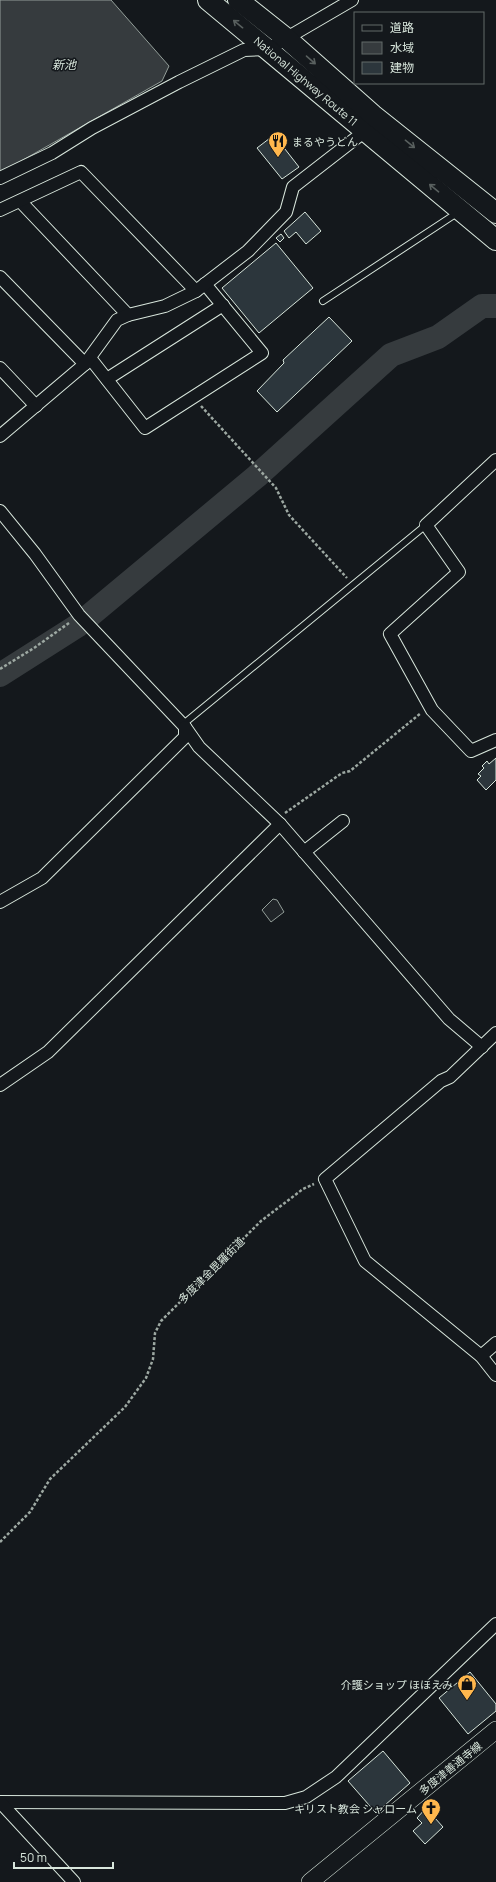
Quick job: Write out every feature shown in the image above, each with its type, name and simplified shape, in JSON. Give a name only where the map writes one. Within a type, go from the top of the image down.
[{"type":"highway","name":"National Highway Route 11","points":[[208,0],[268,49],[496,213]]},
{"type":"highway","name":"National Highway Route 11","points":[[238,0],[286,38],[372,125],[460,210],[496,240]]},
{"type":"main road","name":"多度津善通寺線","points":[[310,1882],[496,1730]]},
{"type":"street","points":[[0,178],[52,152],[92,128],[179,82],[244,50],[268,49],[352,0]]},
{"type":"street","points":[[0,436],[88,361],[117,320],[128,315],[165,306],[201,288],[248,252],[286,212],[293,187],[372,125]]},
{"type":"street","points":[[0,210],[81,172],[201,288],[222,305],[262,353],[145,428],[107,379],[0,277]]},
{"type":"street","points":[[20,201],[128,315]]},
{"type":"street","points":[[107,379],[222,305]]},
{"type":"street","points":[[0,368],[36,406]]},
{"type":"street","points":[[496,460],[426,525],[459,572],[390,634],[430,706],[471,751],[496,740]]},
{"type":"street","points":[[0,511],[35,554],[82,618],[185,724],[199,747],[277,822],[449,1019],[482,1047]]},
{"type":"street","points":[[0,902],[42,878],[185,737],[185,724]]},
{"type":"street","points":[[304,852],[343,821]]},
{"type":"street","points":[[0,1085],[48,1052],[277,822]]},
{"type":"street","points":[[496,1033],[450,1077],[441,1081],[325,1179],[365,1261],[481,1356],[496,1375]]},
{"type":"street","points":[[481,1356],[496,1343]]},
{"type":"street","points":[[0,1802],[285,1803],[306,1797],[336,1776],[496,1624]]},
{"type":"street","points":[[0,1802],[74,1882]]},
{"type":"lane","points":[[323,301],[460,210]]},
{"type":"lane","points":[[185,724],[426,525]]},
{"type":"path","points":[[192,397],[258,469],[265,474],[276,488],[289,515],[353,584]]},
{"type":"path","points":[[0,669],[82,618]]},
{"type":"path","points":[[277,822],[342,772],[350,771],[430,706]]},
{"type":"path","name":"多度津金毘羅街道","points":[[0,1542],[30,1512],[50,1479],[125,1407],[146,1378],[153,1359],[155,1333],[161,1321],[261,1221],[303,1190],[325,1179]]},
{"type":"shaded area","points":[[273,899],[277,900],[284,912],[271,922],[262,910]]},
{"type":"water","name":"新池","points":[[0,0],[111,0],[169,66],[162,81],[0,173]]},
{"type":"building","points":[[274,135],[299,167],[282,179],[257,148]]},
{"type":"building","points":[[305,212],[321,231],[306,244],[296,232],[289,238],[284,231]]},
{"type":"building","points":[[281,234],[284,238],[280,242],[276,238]]},
{"type":"building","points":[[276,243],[313,288],[259,333],[222,288]]},
{"type":"building","points":[[329,317],[352,341],[277,412],[257,391],[284,363],[283,360]]},
{"type":"building","points":[[496,758],[496,780],[486,790],[477,780],[481,776],[478,774],[484,768],[482,766],[487,761],[489,764]]},
{"type":"building","name":"介護ショップ ほほえみ","points":[[470,1672],[496,1704],[496,1711],[468,1734],[439,1698]]},
{"type":"building","points":[[383,1751],[410,1783],[376,1813],[348,1781]]},
{"type":"building","name":"キリスト教会 シャローム","points":[[426,1808],[443,1827],[425,1844],[413,1831],[422,1823],[417,1818]]},
{"type":"waterway","points":[[0,675],[77,626],[257,476],[391,355],[438,337],[482,306],[496,306]]},
{"type":"place","name":"まるやうどん","points":[[278,158]]},
{"type":"place","name":"介護ショップ ほほえみ","points":[[467,1701]]},
{"type":"place","name":"キリスト教会 シャローム","points":[[431,1825]]}]
